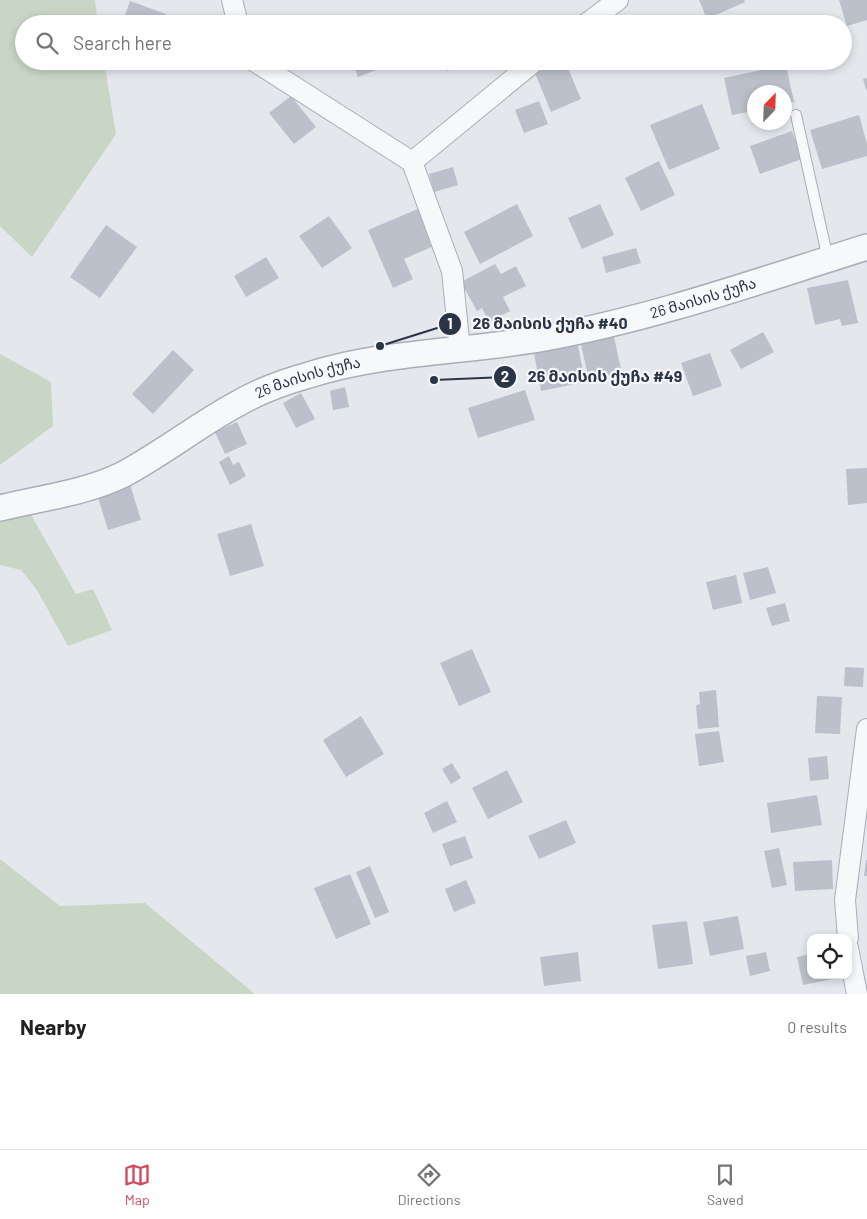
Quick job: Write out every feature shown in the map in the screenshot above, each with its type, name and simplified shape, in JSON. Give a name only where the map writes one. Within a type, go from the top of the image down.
[{"type":"street","points":[[232,0],[236,15]]},
{"type":"street","points":[[598,15],[618,0]]},
{"type":"street","points":[[268,70],[412,162],[452,271],[460,350]]},
{"type":"street","points":[[412,162],[524,70]]},
{"type":"street","name":"26 მაისის ქუჩა","points":[[0,508],[79,490],[123,474],[236,404],[286,382],[312,374],[389,358],[545,338],[624,320],[688,304],[867,247]]},
{"type":"street","points":[[848,934],[845,900],[867,729]]},
{"type":"street","points":[[852,968],[857,994]]},
{"type":"lane","points":[[796,115],[828,259]]},
{"type":"green space","points":[[0,0],[95,0],[97,15],[15,15],[15,70],[105,70],[116,134],[32,257],[0,226]]},
{"type":"green space","points":[[0,354],[51,382],[53,426],[0,465]]},
{"type":"green space","points":[[30,513],[76,594],[93,589],[112,630],[68,646],[37,590],[21,570],[0,565],[0,520]]},
{"type":"green space","points":[[0,859],[60,906],[145,903],[255,994],[0,994]]},
{"type":"building","points":[[699,0],[744,0],[745,2],[716,15],[705,15]]},
{"type":"building","points":[[839,0],[867,0],[867,20],[852,24],[852,15],[844,15]]},
{"type":"building","points":[[130,1],[166,14],[166,15],[125,15]]},
{"type":"building","points":[[355,70],[376,70],[358,77]]},
{"type":"building","points":[[542,70],[569,70],[581,99],[551,112],[535,73]]},
{"type":"building","points":[[762,70],[787,70],[790,85],[747,85],[747,112],[732,115],[724,78]]},
{"type":"building","points":[[867,78],[867,90],[866,90],[863,79]]},
{"type":"building","points":[[291,96],[316,127],[294,144],[269,113]]},
{"type":"building","points":[[539,101],[548,124],[524,133],[515,110]]},
{"type":"building","points":[[702,104],[720,149],[669,170],[650,125]]},
{"type":"building","points":[[859,115],[867,144],[867,156],[822,169],[810,130]]},
{"type":"building","points":[[792,131],[802,159],[760,174],[750,146]]},
{"type":"building","points":[[659,161],[675,195],[641,211],[625,178]]},
{"type":"building","points":[[453,167],[458,185],[434,192],[429,174]]},
{"type":"building","points":[[517,204],[533,236],[480,264],[464,232]]},
{"type":"building","points":[[600,204],[614,235],[582,249],[568,218]]},
{"type":"building","points":[[420,208],[436,245],[404,259],[413,279],[393,288],[368,230]]},
{"type":"building","points":[[329,216],[352,248],[322,268],[299,236]]},
{"type":"building","points":[[106,225],[137,247],[100,298],[70,277]]},
{"type":"building","points":[[636,248],[641,263],[606,273],[602,257]]},
{"type":"building","points":[[266,257],[279,278],[246,297],[234,276]]},
{"type":"building","points":[[495,264],[501,274],[516,266],[526,286],[503,297],[510,311],[489,322],[482,308],[477,311],[461,282]]},
{"type":"building","points":[[848,280],[858,323],[842,326],[840,319],[815,325],[807,288]]},
{"type":"building","points":[[763,332],[774,352],[741,369],[730,350]]},
{"type":"building","points":[[613,333],[622,373],[589,380],[580,340]]},
{"type":"building","points":[[577,340],[585,382],[541,391],[533,348]]},
{"type":"building","points":[[173,350],[194,370],[153,414],[132,394]]},
{"type":"building","points":[[710,353],[722,386],[693,396],[681,363]]},
{"type":"building","points":[[345,387],[349,407],[333,410],[330,391]]},
{"type":"building","points":[[525,390],[535,420],[478,438],[468,408]]},
{"type":"building","points":[[301,393],[315,419],[296,428],[283,403]]},
{"type":"building","points":[[237,422],[247,444],[225,454],[215,432]]},
{"type":"building","points":[[229,456],[233,465],[239,462],[246,476],[230,485],[219,462]]},
{"type":"building","points":[[867,468],[867,503],[848,505],[846,469]]},
{"type":"building","points":[[129,481],[141,520],[108,530],[96,491]]},
{"type":"building","points":[[251,524],[264,566],[230,576],[217,534]]},
{"type":"building","points":[[768,567],[776,593],[750,600],[743,573]]},
{"type":"building","points":[[736,575],[742,603],[713,610],[706,582]]},
{"type":"building","points":[[785,603],[790,621],[772,626],[766,608]]},
{"type":"building","points":[[472,649],[491,692],[459,706],[440,663]]},
{"type":"building","points":[[845,667],[864,668],[863,687],[844,686]]},
{"type":"building","points":[[716,690],[719,727],[698,729],[696,705],[700,704],[699,692]]},
{"type":"building","points":[[817,696],[842,697],[840,734],[815,733]]},
{"type":"building","points":[[361,716],[384,754],[346,777],[323,740]]},
{"type":"building","points":[[719,731],[724,762],[699,766],[695,734]]},
{"type":"building","points":[[827,756],[829,779],[810,781],[808,758]]},
{"type":"building","points":[[452,763],[461,778],[451,784],[442,769]]},
{"type":"building","points":[[507,770],[523,802],[488,819],[472,788]]},
{"type":"building","points":[[817,795],[822,825],[771,833],[767,803]]},
{"type":"building","points":[[447,801],[457,822],[433,833],[424,813]]},
{"type":"building","points":[[566,820],[576,843],[539,859],[528,836]]},
{"type":"building","points":[[465,836],[473,858],[450,866],[442,844]]},
{"type":"building","points":[[779,848],[787,885],[772,888],[764,851]]},
{"type":"building","points":[[832,860],[833,889],[795,891],[793,862]]},
{"type":"building","points":[[866,860],[867,876],[864,876]]},
{"type":"building","points":[[370,866],[389,912],[375,918],[356,872]]},
{"type":"building","points":[[350,874],[371,924],[336,939],[314,888]]},
{"type":"building","points":[[466,880],[476,903],[454,912],[445,889]]},
{"type":"building","points":[[738,916],[744,949],[710,956],[703,922]]},
{"type":"building","points":[[687,921],[693,964],[658,969],[652,925]]},
{"type":"building","points":[[578,952],[581,981],[544,986],[540,957]]},
{"type":"building","points":[[766,952],[770,971],[750,976],[746,956]]},
{"type":"building","points":[[807,955],[807,979],[832,979],[803,985],[797,957]]},
{"type":"place","name":"26 მაისის ქუჩა #40","points":[[380,346]]},
{"type":"place","name":"26 მაისის ქუჩა #49","points":[[434,380]]}]
